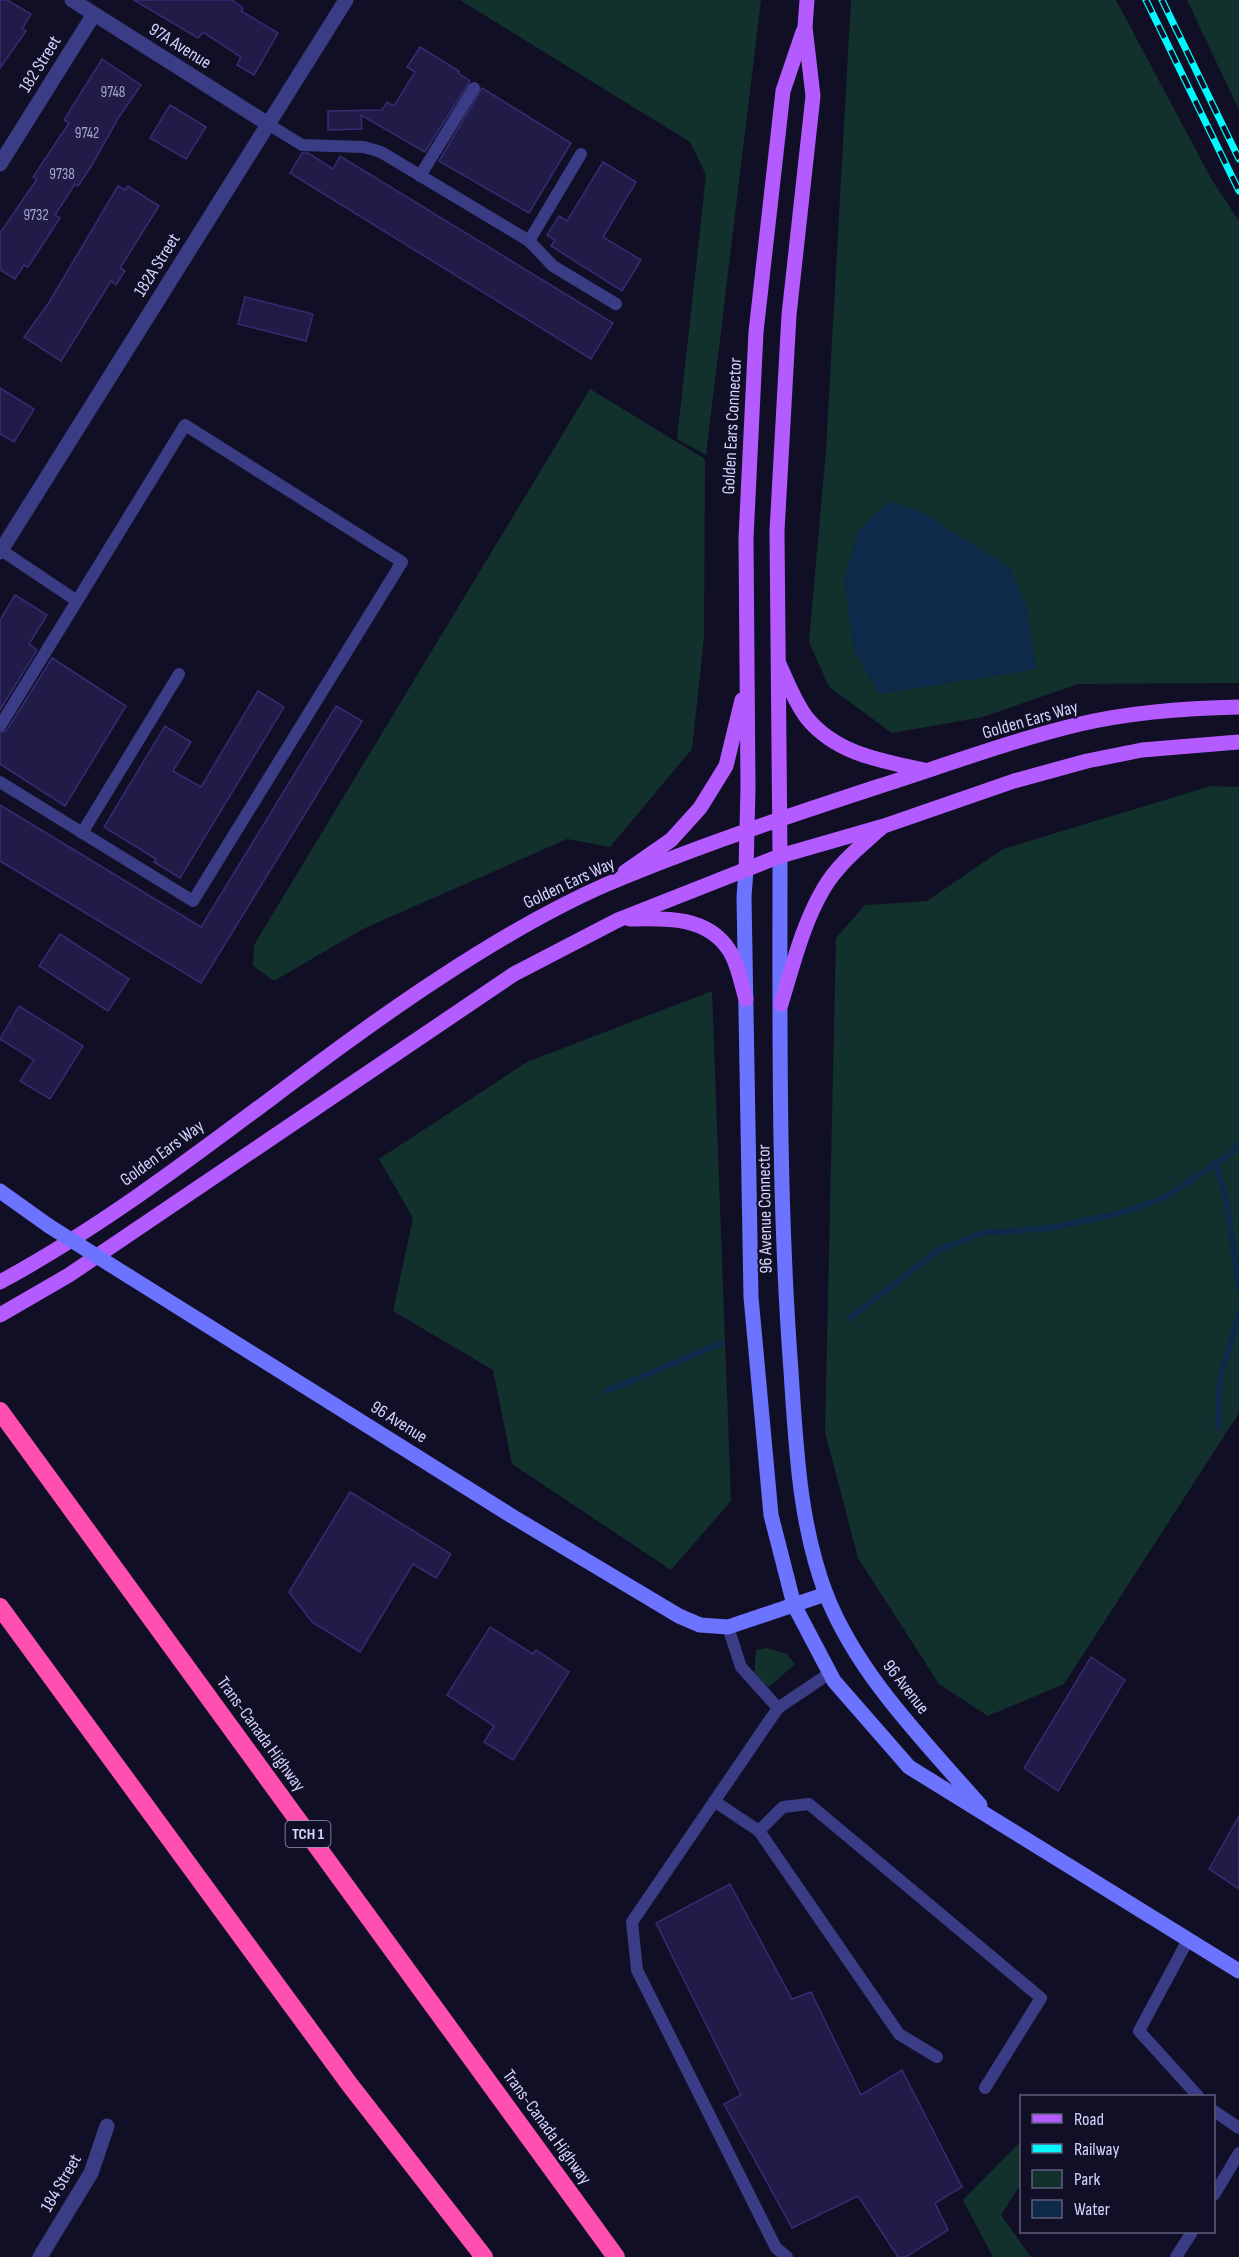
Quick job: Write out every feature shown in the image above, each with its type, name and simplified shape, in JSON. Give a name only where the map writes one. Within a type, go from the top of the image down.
[{"type":"highway","name":"Trans-Canada Highway","points":[[0,1411],[616,2257]]},
{"type":"highway","points":[[0,1607],[350,2085],[484,2257]]},
{"type":"main road","name":"Golden Ears Connector","points":[[779,820],[777,531],[789,315],[813,96],[805,27],[807,0]]},
{"type":"main road","name":"Golden Ears Connector","points":[[748,831],[746,538],[756,332],[783,91],[805,27]]},
{"type":"main road","points":[[778,662],[807,718],[839,746],[873,759],[927,771]]},
{"type":"main road","points":[[605,885],[671,840],[700,808],[726,766],[748,674]]},
{"type":"main road","name":"Golden Ears Way","points":[[0,1282],[44,1258],[125,1203],[438,979],[497,941],[605,885],[779,820],[1080,724],[1136,714],[1202,707],[1239,707]]},
{"type":"main road","points":[[0,1315],[69,1275],[514,974],[618,920],[780,856],[884,826],[1014,781],[1087,761],[1142,750],[1239,742]]},
{"type":"main road","name":"96 Avenue Connector","points":[[779,820],[786,1298],[799,1475],[810,1542],[826,1594]]},
{"type":"main road","points":[[781,1004],[809,917],[825,887],[852,854],[884,826]]},
{"type":"main road","name":"96 Avenue Connector","points":[[748,831],[746,999],[751,1297],[771,1515],[794,1605]]},
{"type":"main road","points":[[618,920],[671,918],[705,928],[730,950],[746,999]]},
{"type":"main road","name":"96 Avenue","points":[[0,1191],[49,1226],[130,1277],[657,1604],[700,1625],[728,1627],[826,1594],[866,1667],[888,1698],[992,1819]]},
{"type":"main road","name":"96 Avenue","points":[[794,1605],[830,1673],[909,1767],[1239,1971]]},
{"type":"street","name":"97A Avenue","points":[[72,0],[268,124]]},
{"type":"street","name":"182A Street","points":[[0,551],[346,0]]},
{"type":"street","name":"182 Street","points":[[0,164],[94,14]]},
{"type":"street","name":"184 Street","points":[[40,2257],[91,2173],[107,2126]]},
{"type":"lane","points":[[420,176],[474,88]]},
{"type":"lane","points":[[268,124],[302,145],[373,149],[529,241],[553,266],[616,304]]},
{"type":"lane","points":[[529,241],[581,154]]},
{"type":"lane","points":[[0,726],[185,424],[402,562],[193,901],[0,782]]},
{"type":"lane","points":[[0,551],[77,601]]},
{"type":"lane","points":[[82,832],[179,674]]},
{"type":"lane","points":[[728,1627],[741,1667],[778,1708]]},
{"type":"lane","points":[[787,2257],[776,2248],[637,1970],[632,1922],[778,1708],[830,1673]]},
{"type":"lane","points":[[714,1801],[759,1831],[899,2034],[937,2057]]},
{"type":"lane","points":[[759,1831],[783,1807],[809,1804],[1041,1998],[986,2088]]},
{"type":"lane","points":[[1188,1940],[1139,2031],[1196,2095]]},
{"type":"lane","points":[[1215,2112],[1239,2128]]},
{"type":"lane","points":[[1215,2193],[1239,2153]]},
{"type":"lane","points":[[1176,2257],[1190,2233]]},
{"type":"green space","points":[[460,0],[761,0],[706,455],[677,439],[706,175],[690,142]]},
{"type":"green space","points":[[851,0],[1116,0],[1212,180],[1239,221],[1239,683],[1078,684],[983,717],[892,733],[829,687],[809,642],[826,450]]},
{"type":"green space","points":[[1187,0],[1239,0],[1239,110]]},
{"type":"green space","points":[[590,389],[705,459],[704,638],[692,749],[610,847],[567,839],[363,929],[274,981],[253,966],[254,945]]},
{"type":"green space","points":[[1211,786],[1239,787],[1239,1413],[1064,1684],[988,1716],[939,1684],[858,1558],[825,1432],[836,938],[865,905],[927,901],[1003,849]]},
{"type":"green space","points":[[712,991],[731,1501],[671,1570],[512,1464],[493,1370],[393,1311],[413,1218],[379,1159],[527,1062]]},
{"type":"green space","points":[[767,1648],[787,1654],[795,1664],[769,1687],[754,1677],[756,1650]]},
{"type":"green space","points":[[1020,2142],[1020,2186],[1001,2215],[1031,2257],[993,2257],[963,2200]]},
{"type":"water","points":[[891,502],[923,513],[1010,568],[1027,608],[1036,669],[880,694],[854,652],[844,578],[858,532],[877,512]]},
{"type":"building","points":[[0,0],[7,0],[31,14],[22,29],[26,31],[0,68]]},
{"type":"building","points":[[134,0],[232,0],[243,8],[241,11],[278,33],[254,75],[237,65],[241,57],[203,32],[198,38]]},
{"type":"building","points":[[420,47],[459,71],[458,73],[470,81],[425,152],[361,115],[362,129],[328,130],[328,111],[382,110],[387,102],[394,106],[415,72],[407,67]]},
{"type":"building","points":[[102,59],[141,85],[119,117],[92,165],[78,186],[75,184],[55,215],[60,218],[28,267],[24,265],[15,279],[0,270],[0,233],[37,179],[33,177],[69,123],[64,120]]},
{"type":"building","points":[[482,88],[571,143],[529,213],[439,161]]},
{"type":"building","points":[[170,105],[206,127],[186,159],[150,138]]},
{"type":"building","points":[[302,153],[308,153],[333,169],[340,156],[613,323],[591,359],[290,173]]},
{"type":"building","points":[[603,162],[636,182],[603,237],[641,260],[622,291],[551,246],[555,240],[547,235],[559,216],[567,221]]},
{"type":"building","points":[[118,186],[125,190],[128,186],[159,206],[120,268],[125,271],[116,285],[111,281],[61,361],[24,337],[48,304]]},
{"type":"building","points":[[245,297],[313,314],[306,341],[238,324]]},
{"type":"building","points":[[0,388],[34,409],[14,442],[0,434]]},
{"type":"building","points":[[15,595],[47,615],[29,644],[37,650],[0,710],[0,620]]},
{"type":"building","points":[[52,658],[126,706],[65,806],[0,764],[0,734],[7,730]]},
{"type":"building","points":[[258,691],[284,707],[180,878],[154,862],[156,859],[104,827],[165,726],[191,742],[173,771],[201,787]]},
{"type":"building","points":[[336,706],[362,721],[201,983],[0,861],[0,805],[201,927]]},
{"type":"building","points":[[60,934],[129,979],[108,1011],[39,966]]},
{"type":"building","points":[[19,1006],[83,1046],[50,1099],[20,1081],[34,1060],[0,1039]]},
{"type":"building","points":[[350,1492],[451,1554],[436,1578],[413,1564],[360,1652],[312,1622],[289,1592]]},
{"type":"building","points":[[490,1627],[533,1654],[536,1650],[569,1672],[513,1760],[484,1742],[494,1726],[447,1695]]},
{"type":"building","points":[[1091,1657],[1125,1680],[1058,1791],[1024,1768]]},
{"type":"building","points":[[1239,1816],[1239,1889],[1209,1869]]},
{"type":"building","points":[[730,1884],[792,1999],[811,1992],[861,2095],[902,2070],[962,2187],[935,2203],[948,2230],[906,2257],[898,2257],[858,2196],[792,2228],[724,2104],[741,2095],[656,1923]]},
{"type":"waterway","points":[[849,1319],[940,1249],[983,1233],[1051,1228],[1123,1212],[1164,1198],[1233,1152],[1239,1143]]},
{"type":"waterway","points":[[1215,1162],[1226,1198],[1239,1289]]},
{"type":"waterway","points":[[1218,1428],[1220,1379],[1239,1313]]},
{"type":"waterway","points":[[607,1391],[722,1343]]},
{"type":"railway","points":[[1146,0],[1239,191]]},
{"type":"railway","points":[[1162,0],[1239,159]]}]
